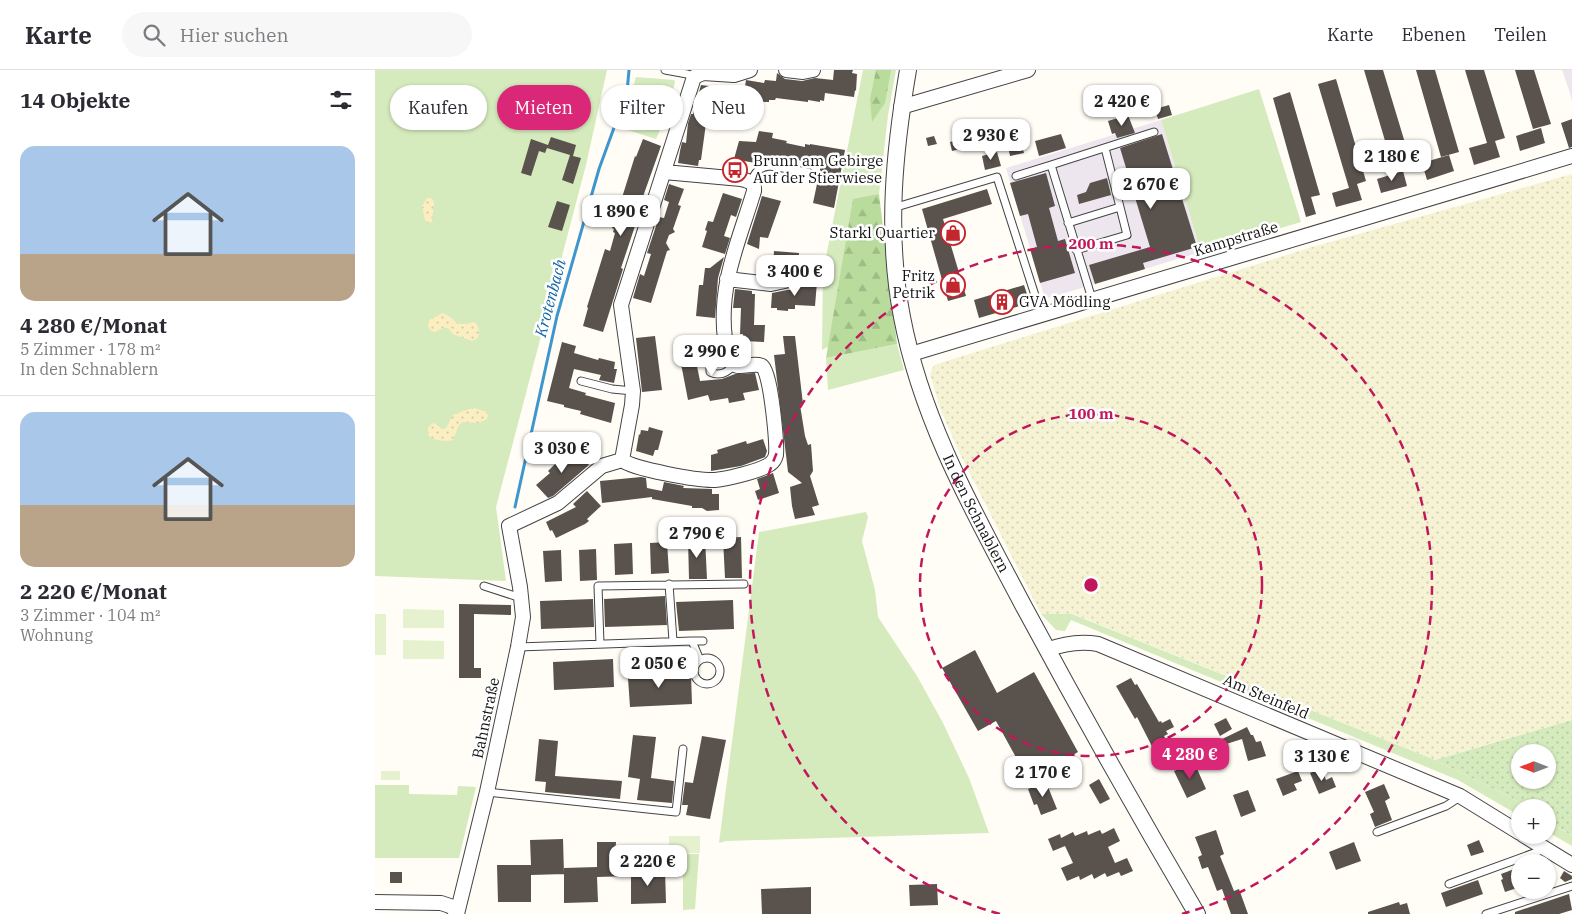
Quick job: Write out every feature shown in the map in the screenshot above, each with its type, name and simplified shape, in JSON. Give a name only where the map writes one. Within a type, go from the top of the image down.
[{"type":"street","points":[[664,172],[741,179],[751,182],[754,187],[730,264],[723,320],[732,363],[757,364],[766,370],[770,385],[777,449],[775,460],[771,464],[731,477],[709,480],[639,466],[622,460],[633,391],[621,305],[694,77],[703,73],[734,75],[750,70]]},
{"type":"street","points":[[786,70],[803,72],[813,70]]},
{"type":"street","name":"In den Schnablern","points":[[908,70],[901,107],[894,175],[893,240],[902,316],[925,404],[963,493],[1145,827],[1197,914]]},
{"type":"street","points":[[901,107],[1028,70]]},
{"type":"street","name":"Kampstraße","points":[[911,354],[1572,156]]},
{"type":"street","points":[[727,279],[771,284],[785,280]]},
{"type":"street","name":"Bahnstraße","points":[[457,913],[507,685],[518,647],[523,617],[509,526],[558,503],[602,466],[622,460]]},
{"type":"street","name":"Am Steinfeld","points":[[1047,650],[1069,643],[1086,642],[1098,644],[1460,796],[1511,828]]},
{"type":"street","name":"Am Steinfeld","points":[[1537,844],[1572,865]]},
{"type":"street","points":[[375,902],[441,903],[450,906],[457,913]]},
{"type":"lane","points":[[665,70],[694,77]]},
{"type":"lane","points":[[1016,176],[1154,132]]},
{"type":"lane","points":[[1077,250],[1127,235],[1105,148]]},
{"type":"lane","points":[[1051,165],[1092,299]]},
{"type":"lane","points":[[751,182],[758,170],[763,166],[807,172]]},
{"type":"lane","points":[[893,208],[997,177],[1041,314]]},
{"type":"lane","points":[[1069,223],[1120,207]]},
{"type":"lane","points":[[581,381],[612,389],[633,391]]},
{"type":"lane","points":[[669,584],[673,641]]},
{"type":"lane","points":[[600,644],[598,586],[743,584]]},
{"type":"lane","points":[[484,586],[521,598]]},
{"type":"lane","points":[[692,641],[701,660]]},
{"type":"lane","points":[[518,647],[703,641]]},
{"type":"lane","points":[[486,786],[676,812],[683,749]]},
{"type":"lane","points":[[1377,832],[1446,806],[1460,796]]},
{"type":"lane","points":[[1449,884],[1545,849]]},
{"type":"lane","points":[[1486,914],[1572,886]]},
{"type":"shaded area","points":[[1562,70],[1572,70],[1572,101],[1569,90]]},
{"type":"shaded area","points":[[1161,120],[1201,252],[1045,299],[1006,168]]},
{"type":"shaded area","points":[[1572,174],[1572,720],[1435,760],[1073,614],[1041,614],[960,454],[940,408],[930,374],[934,365],[1309,248]]},
{"type":"green space","points":[[375,70],[607,70],[604,85],[601,85],[601,97],[586,165],[496,507],[506,581],[375,576]]},
{"type":"green space","points":[[863,70],[896,70],[888,115],[879,194],[857,332],[822,350],[823,272]]},
{"type":"green space","points":[[876,70],[891,70],[885,103],[872,122],[870,99]]},
{"type":"green space","points":[[636,77],[674,80],[675,82],[674,85],[634,85]]},
{"type":"green space","points":[[1259,89],[1301,222],[1201,252],[1161,120]]},
{"type":"green space","points":[[627,130],[660,130],[656,139]]},
{"type":"green space","points":[[879,194],[897,344],[826,358],[853,199]]},
{"type":"green space","points":[[897,344],[904,370],[828,390],[826,358]]},
{"type":"green space","points":[[866,512],[868,517],[862,541],[875,590],[878,617],[917,676],[943,723],[969,778],[989,833],[726,841],[719,843],[759,532]]},
{"type":"green space","points":[[403,609],[444,610],[444,628],[403,628]]},
{"type":"green space","points":[[375,614],[386,614],[386,655],[375,655]]},
{"type":"green space","points":[[1041,614],[1072,614],[1435,760],[1514,799],[1511,799],[1511,811],[1458,780],[1071,620],[1065,631],[1056,630]]},
{"type":"green space","points":[[403,640],[444,641],[444,659],[403,659]]},
{"type":"green space","points":[[1572,720],[1572,836],[1556,826],[1556,799],[1512,798],[1435,760]]},
{"type":"green space","points":[[381,771],[400,771],[400,780],[381,780]]},
{"type":"green space","points":[[375,785],[409,785],[409,794],[457,795],[458,786],[476,787],[459,858],[375,858]]},
{"type":"green space","points":[[1556,826],[1572,836],[1572,846],[1556,837]]},
{"type":"green space","points":[[669,836],[700,836],[700,853],[669,853]]},
{"type":"green space","points":[[683,854],[699,854],[695,909],[683,910]]},
{"type":"sand","points":[[427,198],[432,198],[434,203],[432,222],[428,223],[425,220],[422,206]]},
{"type":"sand","points":[[443,313],[459,324],[474,322],[479,329],[478,338],[472,341],[453,334],[448,328],[435,332],[431,331],[428,326],[429,320]]},
{"type":"sand","points":[[474,408],[487,412],[487,419],[479,423],[463,422],[459,425],[453,440],[440,441],[428,435],[428,428],[432,423],[442,429],[446,428],[453,415]]},
{"type":"building","points":[[834,70],[853,70],[852,73],[857,74],[854,97],[825,93],[824,101],[820,100],[820,102],[776,98],[775,100],[769,100],[769,102],[764,102],[764,85],[745,85],[746,80],[764,83],[765,80],[776,81],[777,73],[785,79],[802,81],[815,78],[833,80]]},
{"type":"building","points":[[1364,70],[1383,70],[1412,166],[1394,171]]},
{"type":"building","points":[[1416,70],[1435,70],[1459,152],[1441,157]]},
{"type":"building","points":[[1465,70],[1484,70],[1505,138],[1495,141],[1500,157],[1474,165],[1469,148],[1487,143]]},
{"type":"building","points":[[1515,70],[1534,70],[1551,124],[1533,129]]},
{"type":"building","points":[[1336,79],[1366,181],[1357,184],[1362,200],[1336,207],[1332,193],[1349,188],[1318,84]]},
{"type":"building","points":[[1290,92],[1320,195],[1311,197],[1316,214],[1306,217],[1273,98]]},
{"type":"building","points":[[1149,100],[1153,111],[1142,115],[1138,103]]},
{"type":"building","points":[[1169,105],[1172,115],[1158,119],[1155,109]]},
{"type":"building","points":[[691,114],[693,114],[693,130],[705,130],[701,160],[699,160],[698,166],[678,163],[682,142],[686,143]]},
{"type":"building","points":[[1128,115],[1135,133],[1117,138],[1115,133],[1112,134],[1108,121]]},
{"type":"building","points":[[1572,119],[1572,147],[1569,148],[1561,123]]},
{"type":"building","points":[[1541,128],[1545,143],[1520,151],[1516,136]]},
{"type":"building","points":[[759,131],[773,133],[772,138],[787,141],[786,143],[805,147],[805,144],[810,144],[845,150],[834,208],[813,203],[821,165],[789,158],[788,161],[757,154],[755,163],[734,159],[739,141],[756,142]]},
{"type":"building","points":[[1061,134],[1066,148],[1039,156],[1035,141]]},
{"type":"building","points":[[1162,134],[1197,247],[1143,263],[1145,269],[1095,284],[1089,265],[1150,247],[1120,148]]},
{"type":"building","points":[[934,136],[937,144],[928,146],[926,138]]},
{"type":"building","points":[[551,137],[576,145],[573,156],[581,158],[573,184],[562,180],[570,155],[547,148],[545,153],[539,151],[531,176],[521,173],[531,139],[548,145]]},
{"type":"building","points":[[643,139],[661,146],[635,219],[637,220],[603,332],[583,326],[605,249],[610,251],[615,233],[612,228],[616,214],[613,213],[616,203],[620,204],[635,156]]},
{"type":"building","points":[[962,139],[964,148],[952,151],[950,142]]},
{"type":"building","points":[[1021,142],[1024,153],[1010,156],[1008,146]]},
{"type":"building","points":[[997,152],[1001,166],[985,170],[982,156]]},
{"type":"building","points":[[1449,155],[1454,171],[1427,180],[1422,163]]},
{"type":"building","points":[[1403,171],[1407,186],[1381,193],[1377,179]]},
{"type":"building","points":[[1046,173],[1055,206],[1049,208],[1058,241],[1065,239],[1075,273],[1040,283],[1030,249],[1037,247],[1028,214],[1020,216],[1010,183]]},
{"type":"building","points":[[1107,178],[1111,195],[1079,204],[1077,195],[1086,192],[1090,183]]},
{"type":"building","points":[[669,184],[684,189],[678,205],[681,206],[673,229],[675,232],[669,235],[666,243],[670,250],[667,251],[651,303],[633,298],[640,274],[644,276],[651,254],[647,253],[659,217],[664,218],[669,202],[664,200]]},
{"type":"building","points":[[987,189],[992,204],[943,219],[966,296],[948,301],[922,209]]},
{"type":"building","points":[[723,193],[742,199],[736,217],[731,215],[724,236],[730,238],[725,254],[702,247],[708,221],[713,222]]},
{"type":"building","points":[[762,196],[781,201],[768,238],[760,237],[759,249],[747,244]]},
{"type":"building","points":[[557,201],[570,205],[562,231],[548,227]]},
{"type":"building","points":[[774,251],[799,253],[798,272],[773,270]]},
{"type":"building","points":[[724,257],[718,278],[715,318],[696,316],[699,285],[703,285],[705,268],[710,268]]},
{"type":"building","points":[[797,281],[817,282],[815,306],[795,305],[795,309],[788,309],[788,311],[771,308],[772,293],[796,290]]},
{"type":"building","name":"GVA Mödling","points":[[1024,285],[1030,303],[979,318],[974,300]]},
{"type":"building","points":[[735,289],[752,291],[752,294],[755,294],[754,325],[765,325],[764,342],[742,341],[743,334],[740,334],[741,308],[733,308]]},
{"type":"building","points":[[655,336],[662,390],[642,392],[636,338]]},
{"type":"building","points":[[698,336],[703,359],[696,361],[700,381],[722,379],[735,374],[755,373],[759,390],[743,393],[745,400],[729,403],[728,398],[710,401],[708,395],[688,400],[681,364],[683,363],[679,340]]},
{"type":"building","points":[[783,336],[795,336],[803,404],[800,405],[805,436],[808,445],[811,444],[813,471],[810,476],[819,505],[812,507],[815,515],[795,519],[790,487],[802,483],[788,472],[774,355],[785,354]]},
{"type":"building","points":[[562,342],[576,346],[574,353],[598,360],[599,358],[615,362],[614,369],[617,369],[614,383],[599,380],[601,375],[574,369],[569,388],[586,393],[585,395],[615,403],[611,423],[580,414],[581,411],[564,407],[564,405],[547,401]]},
{"type":"building","points":[[649,427],[663,431],[658,450],[655,450],[653,456],[636,451],[641,430],[648,431]]},
{"type":"building","points":[[763,439],[767,451],[765,457],[741,466],[711,471],[711,455],[718,453],[717,450],[746,441],[747,444]]},
{"type":"building","points":[[576,451],[589,465],[553,496],[548,498],[536,485],[550,473],[548,471],[558,461],[559,463],[571,452],[573,454]]},
{"type":"building","points":[[773,473],[779,493],[758,500],[755,491],[760,489],[757,479]]},
{"type":"building","points":[[646,478],[647,488],[662,491],[664,482],[684,486],[683,488],[712,489],[712,494],[719,494],[719,510],[707,511],[702,508],[692,508],[692,506],[652,499],[652,497],[602,503],[600,481]]},
{"type":"building","points":[[587,491],[601,506],[587,519],[589,521],[585,524],[556,538],[546,522],[576,507],[573,504]]},
{"type":"building","points":[[741,537],[742,578],[725,578],[723,538]]},
{"type":"building","points":[[705,538],[707,579],[689,579],[688,539]]},
{"type":"building","points":[[667,542],[669,573],[651,574],[650,543]]},
{"type":"building","points":[[632,543],[633,574],[615,575],[614,544]]},
{"type":"building","points":[[596,549],[597,580],[580,581],[579,550]]},
{"type":"building","points":[[561,550],[562,581],[545,582],[543,551]]},
{"type":"building","points":[[665,596],[667,625],[605,627],[604,599]]},
{"type":"building","points":[[593,599],[594,627],[541,629],[540,601]]},
{"type":"building","points":[[733,600],[734,629],[679,631],[676,602]]},
{"type":"building","points":[[459,604],[511,605],[511,615],[474,614],[474,668],[481,668],[481,678],[459,678]]},
{"type":"building","points":[[642,648],[642,656],[628,656],[627,649]]},
{"type":"building","points":[[975,650],[997,693],[1034,672],[1078,752],[1048,769],[1042,759],[1023,770],[996,721],[978,731],[942,668]]},
{"type":"building","points":[[650,658],[652,677],[691,675],[692,704],[630,707],[628,678],[641,677],[639,659]]},
{"type":"building","points":[[613,659],[614,687],[554,690],[553,662]]},
{"type":"building","points":[[1131,678],[1135,685],[1137,684],[1159,722],[1161,721],[1162,723],[1170,719],[1174,727],[1166,731],[1168,734],[1164,736],[1175,757],[1161,764],[1137,717],[1135,719],[1116,686]]},
{"type":"building","points":[[1226,718],[1232,729],[1220,736],[1214,724]]},
{"type":"building","points":[[1247,727],[1256,742],[1261,741],[1266,756],[1248,761],[1242,739],[1220,746],[1218,741]]},
{"type":"building","points":[[633,735],[656,737],[651,778],[674,781],[672,803],[637,800],[640,779],[628,777]]},
{"type":"building","points":[[702,736],[726,740],[710,819],[686,815],[688,805],[682,805],[685,782],[693,783]]},
{"type":"building","points":[[539,739],[558,741],[555,776],[622,781],[620,799],[545,792],[546,782],[535,781]]},
{"type":"building","points":[[1194,762],[1206,789],[1187,798],[1174,771]]},
{"type":"building","points":[[1321,768],[1326,780],[1332,777],[1336,787],[1319,794],[1310,773]]},
{"type":"building","points":[[1298,771],[1302,781],[1294,784],[1297,790],[1283,796],[1276,779]]},
{"type":"building","points":[[1099,779],[1110,799],[1100,804],[1089,785]]},
{"type":"building","points":[[1046,782],[1057,809],[1041,815],[1037,804],[1034,805],[1028,789]]},
{"type":"building","points":[[1384,784],[1390,798],[1385,801],[1392,820],[1375,827],[1370,814],[1374,812],[1365,792]]},
{"type":"building","points":[[1248,790],[1256,811],[1241,817],[1233,795]]},
{"type":"building","points":[[1114,828],[1120,841],[1108,847],[1115,863],[1127,858],[1133,871],[1121,876],[1119,872],[1107,877],[1105,873],[1094,879],[1092,874],[1080,880],[1079,876],[1067,881],[1061,868],[1073,863],[1065,846],[1053,851],[1048,839],[1060,834],[1061,838],[1073,832],[1075,836],[1087,831],[1088,835],[1100,830],[1102,834]]},
{"type":"building","points":[[1216,830],[1224,854],[1220,856],[1234,891],[1239,889],[1248,914],[1231,914],[1222,889],[1217,891],[1208,867],[1202,869],[1198,857],[1202,855],[1195,837]]},
{"type":"building","points":[[563,839],[564,874],[531,875],[531,902],[498,902],[497,865],[531,865],[530,840]]},
{"type":"building","points":[[1479,840],[1484,852],[1471,856],[1467,845]]},
{"type":"building","points":[[597,842],[616,842],[615,859],[630,860],[631,876],[597,877],[598,902],[564,903],[564,868],[597,867]]},
{"type":"building","points":[[1354,842],[1361,861],[1336,870],[1329,852]]},
{"type":"building","points":[[665,869],[666,903],[631,904],[631,870]]},
{"type":"building","points":[[1511,870],[1511,890],[1505,892],[1501,874]]},
{"type":"building","points":[[1564,871],[1572,876],[1572,879],[1565,882],[1560,878]]},
{"type":"building","points":[[390,872],[402,872],[402,883],[390,883]]},
{"type":"building","points":[[1478,880],[1483,894],[1446,907],[1441,893]]},
{"type":"building","points":[[937,884],[938,905],[910,906],[909,885]]},
{"type":"building","points":[[811,887],[811,914],[762,914],[761,889]]},
{"type":"building","points":[[1569,894],[1572,910],[1559,914],[1515,914],[1515,912]]},
{"type":"building","points":[[1399,902],[1400,905],[1407,903],[1410,914],[1368,914],[1368,912]]},
{"type":"waterway","name":"Krotenbach","points":[[515,507],[557,316],[599,169],[627,92],[629,70]]},
{"type":"place","name":"Brunn am Gebirge Auf der Stierwiese","points":[[735,170]]},
{"type":"place","name":"Starkl Quartier","points":[[953,233]]},
{"type":"place","name":"Fritz Petrik","points":[[953,285]]},
{"type":"place","name":"GVA Mödling","points":[[1002,302]]}]
